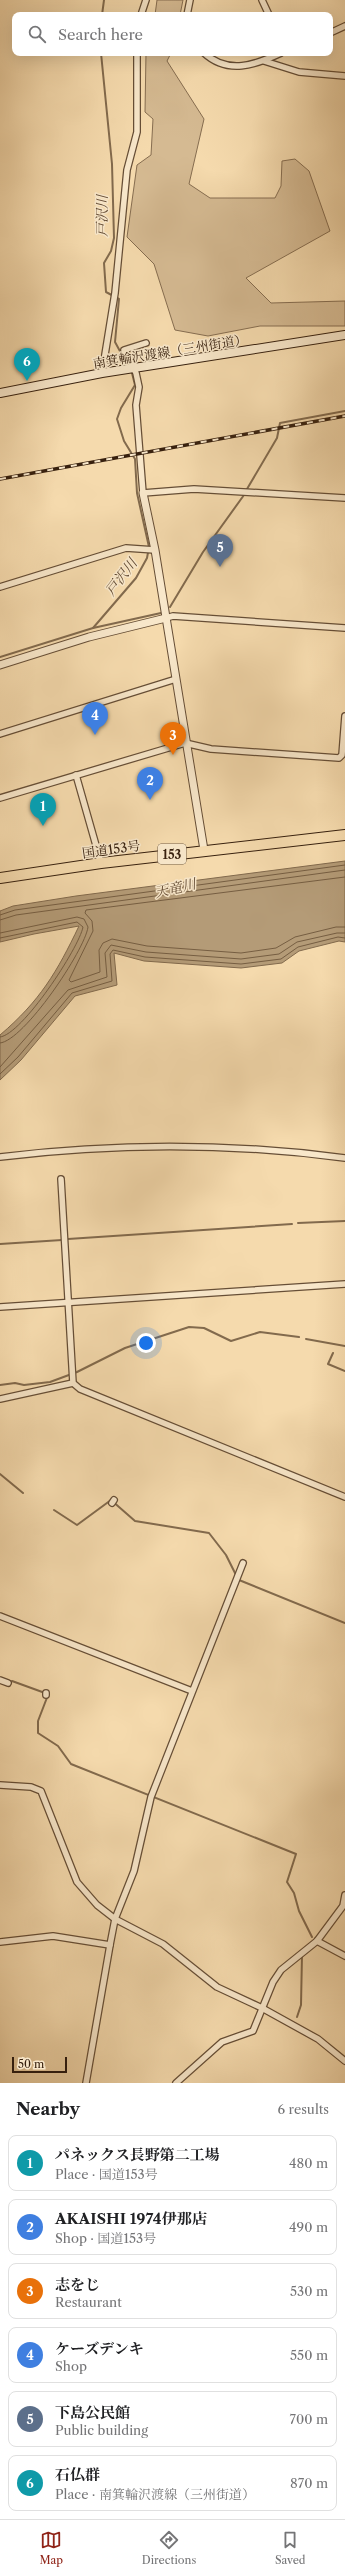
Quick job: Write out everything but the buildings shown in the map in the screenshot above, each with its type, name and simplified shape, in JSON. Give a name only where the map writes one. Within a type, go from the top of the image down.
[{"type":"highway","name":"国道153号","points":[[0,878],[204,850],[345,835]]},
{"type":"main road","name":"南箕輪沢渡線（三州街道）","points":[[0,393],[102,373],[345,335]]},
{"type":"street","points":[[142,12],[146,0]]},
{"type":"street","points":[[188,12],[190,0]]},
{"type":"street","points":[[262,0],[268,12]]},
{"type":"street","points":[[333,32],[345,26]]},
{"type":"street","points":[[102,373],[115,292],[122,207],[127,170],[137,132],[137,56]]},
{"type":"street","points":[[208,56],[218,64],[238,67],[247,67],[275,56]]},
{"type":"street","points":[[264,61],[299,72],[345,76]]},
{"type":"street","points":[[146,343],[124,350],[134,369],[139,387],[136,405],[143,493],[166,618],[185,743],[204,850]]},
{"type":"street","points":[[143,493],[194,489],[345,498]]},
{"type":"street","points":[[0,587],[126,548],[154,550]]},
{"type":"street","points":[[0,665],[89,638],[173,616],[345,628]]},
{"type":"street","points":[[0,734],[176,679]]},
{"type":"street","points":[[0,798],[185,743],[211,749],[339,758],[342,755],[345,716]]},
{"type":"street","points":[[76,775],[101,863]]},
{"type":"street","points":[[0,1157],[82,1150],[210,1148],[308,1153],[345,1158]]},
{"type":"street","points":[[61,1179],[73,1377],[80,1389],[345,1496]]},
{"type":"street","points":[[0,1307],[345,1284]]},
{"type":"street","points":[[0,1399],[73,1377]]},
{"type":"street","points":[[86,2083],[115,1919],[134,1871],[151,1795],[243,1563]]},
{"type":"street","points":[[0,1616],[192,1691]]},
{"type":"street","points":[[0,1680],[8,1683]]},
{"type":"street","points":[[0,1785],[30,1787],[41,1791],[77,1882],[92,1900],[115,1919],[163,1944],[216,1987],[262,2008],[318,2039],[345,2061]]},
{"type":"street","points":[[176,2083],[222,2042],[253,2031],[280,1970],[317,1941],[343,1906],[345,1895]]},
{"type":"street","points":[[0,1942],[53,1936],[110,1944]]},
{"type":"street","points":[[317,1941],[345,1956]]},
{"type":"shaded area","points":[[157,0],[183,0],[181,12],[155,12]]},
{"type":"shaded area","points":[[146,56],[170,56],[167,61],[204,119],[189,184],[210,198],[275,198],[281,186],[282,161],[295,159],[309,171],[330,231],[246,278],[271,303],[345,301],[345,326],[260,326],[208,336],[175,330],[154,264],[127,237],[137,165],[151,155],[153,119],[145,112]]},
{"type":"water","name":"天竜川","points":[[345,861],[345,942],[339,941],[299,951],[282,963],[241,968],[144,961],[114,953],[117,985],[75,996],[21,1060],[0,1080],[0,1035],[37,998],[55,972],[79,926],[0,942],[0,911],[13,906],[76,896]]},
{"type":"waterway","name":"戸沢川","points":[[102,12],[104,0]]},
{"type":"waterway","name":"戸沢川","points":[[101,56],[112,164],[114,238],[111,251],[104,263],[106,292],[119,299],[115,342],[128,366]]},
{"type":"waterway","name":"戸沢川","points":[[93,628],[136,578],[147,558],[149,547],[137,493],[135,459],[124,441],[117,419],[121,408],[135,385],[132,373]]},
{"type":"waterway","points":[[247,489],[277,438],[280,423],[345,411]]},
{"type":"waterway","points":[[170,607],[203,552],[244,495]]},
{"type":"waterway","name":"戸沢川","points":[[0,657],[93,628],[161,613]]},
{"type":"waterway","points":[[298,1223],[345,1221]]},
{"type":"waterway","points":[[68,1239],[292,1224]]},
{"type":"waterway","points":[[0,1244],[62,1240]]},
{"type":"waterway","points":[[0,1385],[15,1383],[24,1385],[50,1382],[77,1372],[125,1348],[189,1327],[204,1328],[231,1341],[260,1332],[299,1337]]},
{"type":"waterway","points":[[306,1339],[345,1346]]},
{"type":"waterway","points":[[333,1353],[328,1364],[345,1371]]},
{"type":"waterway","points":[[0,1474],[23,1493]]},
{"type":"waterway","points":[[54,1510],[77,1525],[111,1500],[135,1521],[209,1533],[226,1555],[236,1575]]},
{"type":"waterway","points":[[239,1580],[345,1623]]},
{"type":"waterway","points":[[12,1681],[45,1693]]},
{"type":"waterway","points":[[48,1695],[38,1721],[38,1733],[58,1746],[71,1764],[296,1854],[287,1882],[294,1893],[299,1911],[312,1937]]},
{"type":"waterway","points":[[297,2017],[301,2005],[302,1955]]},
{"type":"railway","points":[[0,479],[345,416]]},
{"type":"place","name":"石仏群","points":[[27,381]]},
{"type":"place","name":"下島公民館","points":[[220,567]]},
{"type":"place","name":"ケーズデンキ","points":[[95,735]]},
{"type":"place","name":"志をじ","points":[[173,755]]},
{"type":"place","name":"AKAISHI 1974伊那店","points":[[150,800]]},
{"type":"place","name":"パネックス長野第二工場","points":[[43,826]]}]
